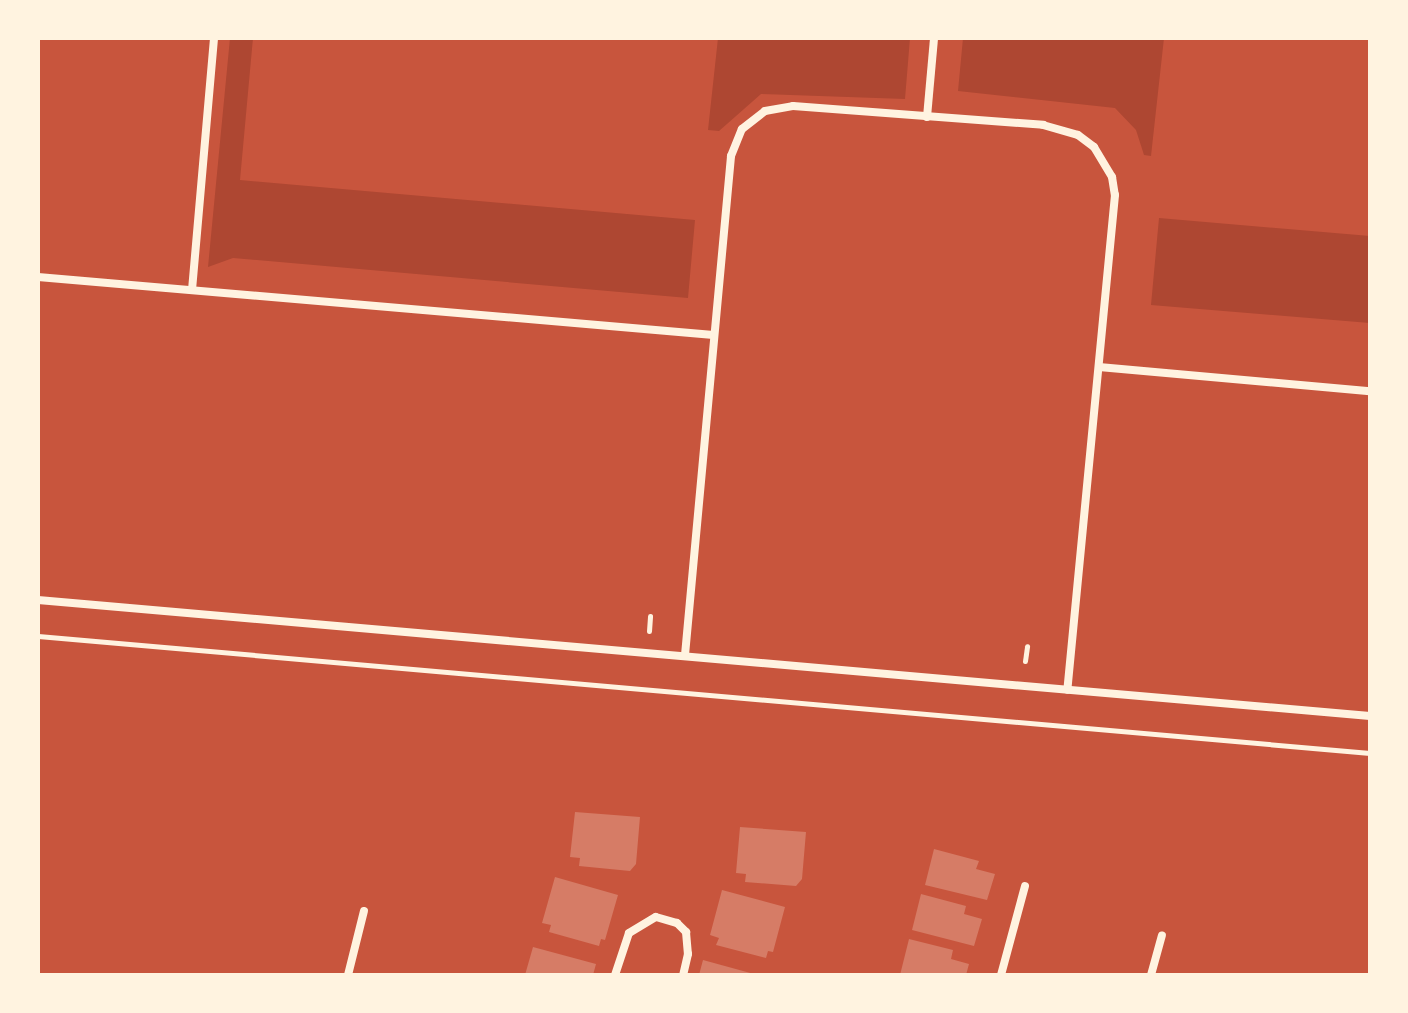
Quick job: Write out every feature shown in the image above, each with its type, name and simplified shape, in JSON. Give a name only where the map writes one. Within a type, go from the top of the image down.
[{"type":"street","points":[[192,290],[214,38]]},
{"type":"street","points":[[927,117],[934,38]]},
{"type":"street","points":[[685,655],[731,156],[752,118],[793,106],[1061,128],[1094,147],[1112,177],[1115,195],[1067,690]]},
{"type":"street","points":[[38,277],[714,335]]},
{"type":"street","points":[[1099,367],[1370,391]]},
{"type":"street","points":[[38,600],[1370,716]]},
{"type":"street","points":[[1001,975],[1025,886]]},
{"type":"street","points":[[348,975],[364,911]]},
{"type":"street","points":[[615,975],[629,933],[656,917],[677,923],[686,932],[689,943],[683,975]]},
{"type":"street","points":[[1151,975],[1162,935]]},
{"type":"path","points":[[38,636],[1370,753]]},
{"type":"shaded area","points":[[230,38],[253,38],[240,180],[695,220],[688,298],[233,258],[208,267]]},
{"type":"shaded area","points":[[718,38],[910,38],[905,99],[761,94],[719,131],[708,130]]},
{"type":"shaded area","points":[[963,38],[1164,38],[1151,156],[1144,155],[1136,130],[1115,108],[958,91]]},
{"type":"shaded area","points":[[1159,218],[1370,236],[1370,323],[1151,305]]},
{"type":"building","points":[[575,812],[640,817],[636,864],[630,871],[579,866],[580,858],[570,857]]},
{"type":"building","points":[[740,827],[806,832],[802,879],[796,886],[745,882],[746,874],[736,873]]},
{"type":"building","points":[[934,849],[979,861],[976,869],[995,874],[987,900],[925,885]]},
{"type":"building","points":[[555,877],[618,895],[605,940],[601,939],[599,946],[549,932],[551,925],[542,923]]},
{"type":"building","points":[[722,890],[785,907],[773,952],[768,951],[766,958],[716,945],[719,938],[710,935]]},
{"type":"building","points":[[921,894],[966,906],[964,914],[982,919],[974,946],[912,930]]},
{"type":"building","points":[[909,939],[953,950],[951,959],[969,964],[966,975],[900,975]]},
{"type":"building","points":[[533,947],[596,964],[593,975],[525,975]]},
{"type":"building","points":[[703,960],[754,974],[754,975],[699,975]]}]
